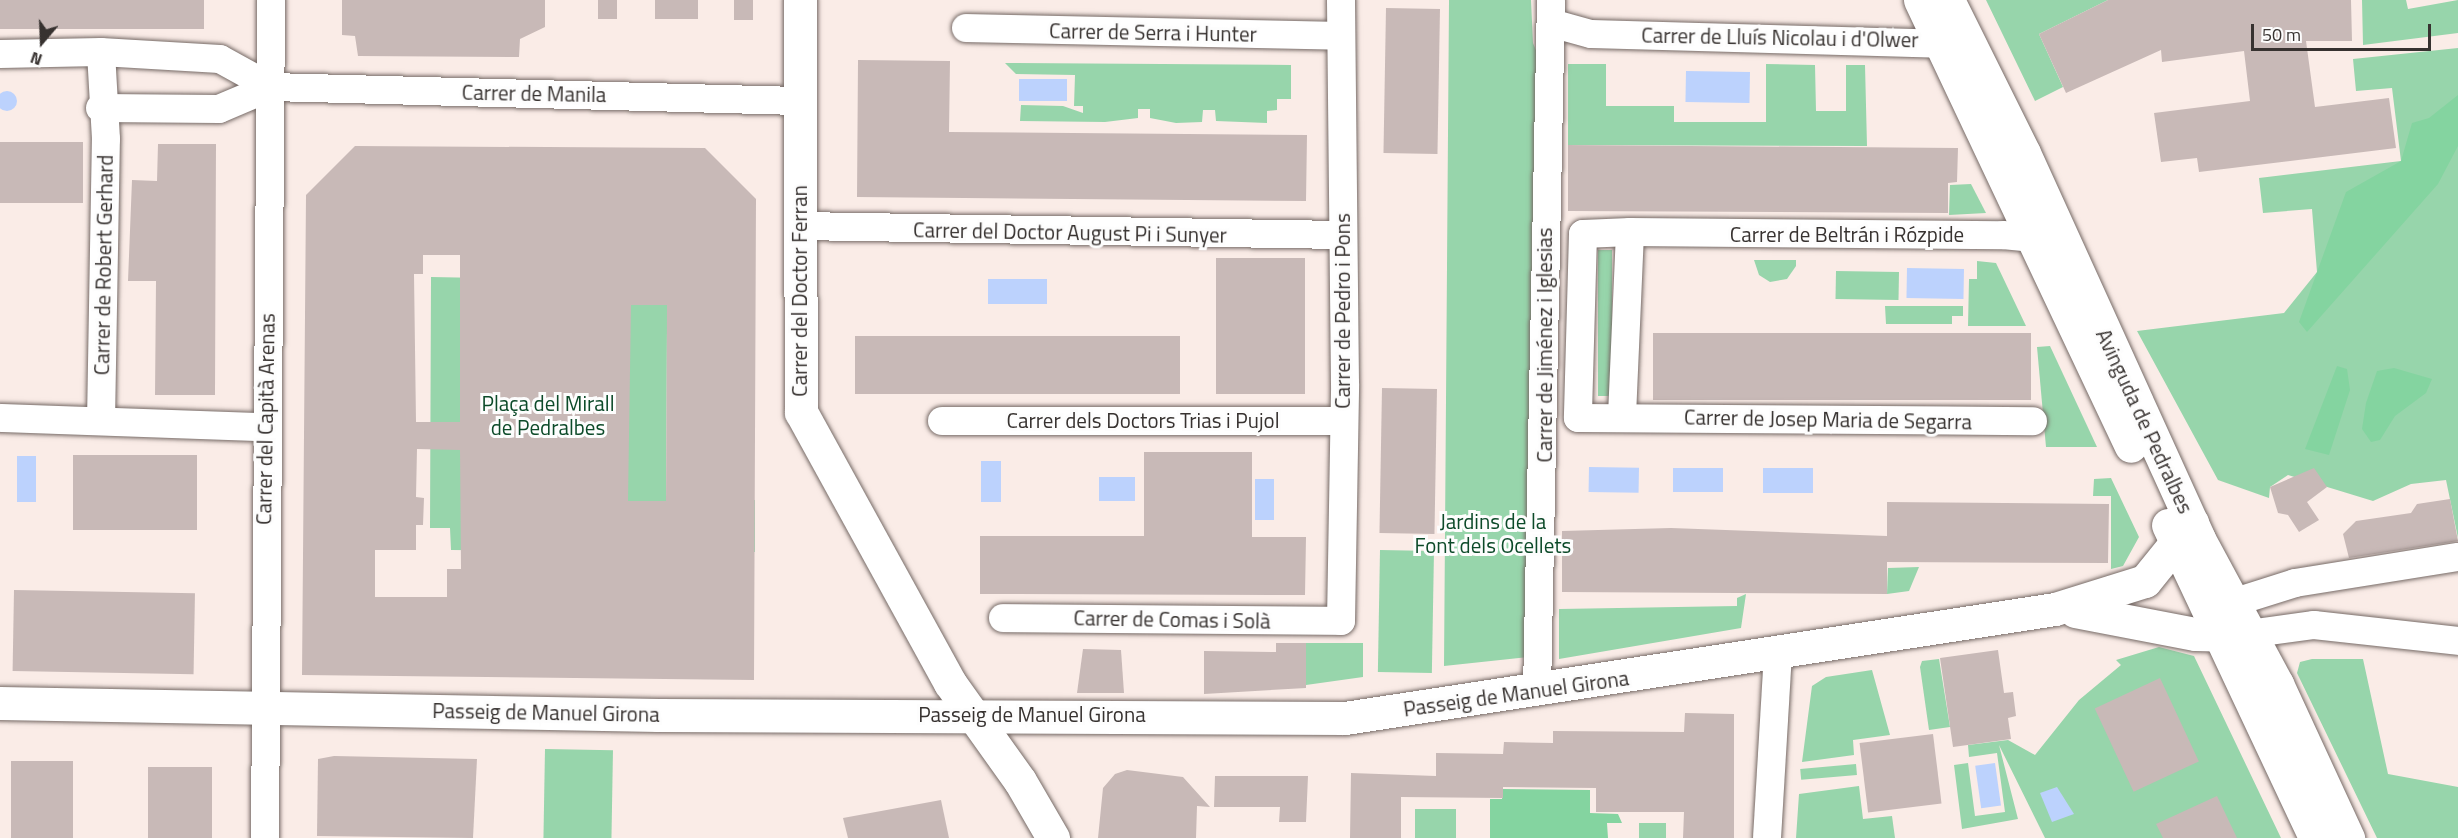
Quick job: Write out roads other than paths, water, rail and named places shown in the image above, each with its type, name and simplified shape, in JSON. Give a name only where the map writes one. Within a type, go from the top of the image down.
[{"type":"street","name":"Carrer del Capità Arenas","points":[[265,838],[264,427],[271,0]]},
{"type":"street","name":"Carrer del Doctor Ferran","points":[[800,0],[798,101],[801,412],[950,683],[975,713],[1053,838]]},
{"type":"street","name":"Carrer de Pedro i Pons","points":[[1341,0],[1343,421],[1341,621]]},
{"type":"street","name":"Avinguda de Pedralbes","points":[[1920,0],[1954,43],[2064,240],[2184,534]]},
{"type":"street","name":"Avinguda de Pedralbes","points":[[1948,0],[1954,43],[2031,241],[2184,534],[2232,603],[2221,635],[2315,838]]},
{"type":"street","name":"Carrer de Lluís Nicolau i d'Olwer","points":[[1551,11],[1592,34],[1954,43]]},
{"type":"street","name":"Carrer de Jiménez i Iglesias","points":[[1537,691],[1546,407],[1543,199],[1551,11]]},
{"type":"street","name":"Carrer de Serra i Hunter","points":[[966,28],[1340,36]]},
{"type":"street","name":"Carrer de Manila","points":[[0,54],[101,52],[220,59],[271,87]]},
{"type":"street","name":"Carrer de Robert Gerhard","points":[[101,52],[100,108],[106,139],[101,422]]},
{"type":"street","name":"Carrer de Manila","points":[[100,108],[219,109],[271,87],[798,101]]},
{"type":"street","name":"Carrer del Doctor August Pi i Sunyer","points":[[799,226],[1342,235]]},
{"type":"street","name":"Carrer de Beltrán i Rózpide","points":[[1622,416],[1578,418],[1583,234],[1630,232],[2002,235],[2031,241],[2064,240]]},
{"type":"street","points":[[1622,416],[1630,232]]},
{"type":"street","name":"Carrer de Josep Maria de Segarra","points":[[1622,416],[2033,421]]},
{"type":"street","points":[[0,418],[264,427]]},
{"type":"street","name":"Carrer dels Doctors Trias i Pujol","points":[[942,421],[1343,421]]},
{"type":"street","points":[[2055,609],[2145,581],[2184,534]]},
{"type":"street","points":[[2184,534],[2162,576],[2162,591],[2179,624],[2221,635]]},
{"type":"street","points":[[2232,603],[2295,583],[2458,557]]},
{"type":"street","name":"Passeig de Manuel Girona","points":[[0,703],[264,706],[658,715],[975,713],[1345,718],[1778,655],[2055,609]]},
{"type":"street","points":[[2055,609],[2136,619],[2221,635],[2314,625],[2458,641]]},
{"type":"street","name":"Carrer de Comas i Solà","points":[[1003,618],[1341,621]]},
{"type":"street","name":"Avinguda de Pedralbes","points":[[2221,635],[2348,838]]},
{"type":"street","points":[[1767,838],[1778,655]]},
{"type":"water","points":[[1686,71],[1750,72],[1749,103],[1685,102]]},
{"type":"water","points":[[1019,79],[1067,79],[1067,101],[1019,101]]},
{"type":"water","points":[[7,91],[14,94],[17,101],[14,108],[7,111],[0,108],[-3,101],[0,94]]},
{"type":"water","points":[[1907,268],[1964,269],[1963,299],[1906,298]]},
{"type":"water","points":[[988,279],[1047,279],[1047,304],[988,304]]},
{"type":"water","points":[[17,456],[36,456],[36,502],[17,502]]},
{"type":"water","points":[[981,461],[1001,461],[1001,502],[981,502]]},
{"type":"water","points":[[1589,467],[1639,468],[1639,493],[1589,492]]},
{"type":"water","points":[[1673,468],[1723,468],[1723,492],[1673,492]]},
{"type":"water","points":[[1763,468],[1813,468],[1813,493],[1763,493]]},
{"type":"water","points":[[1099,477],[1135,477],[1135,501],[1099,501]]},
{"type":"water","points":[[1255,479],[1274,479],[1274,520],[1255,520]]},
{"type":"water","points":[[1995,763],[2001,806],[1981,808],[1975,766]]},
{"type":"water","points":[[2057,787],[2074,814],[2052,822],[2040,793]]},
{"type":"park label","name":"Plaça del Mirall de Pedralbes","points":[[548,415]]},
{"type":"park label","name":"Jardins de la Font dels Ocellets","points":[[1493,533]]}]
